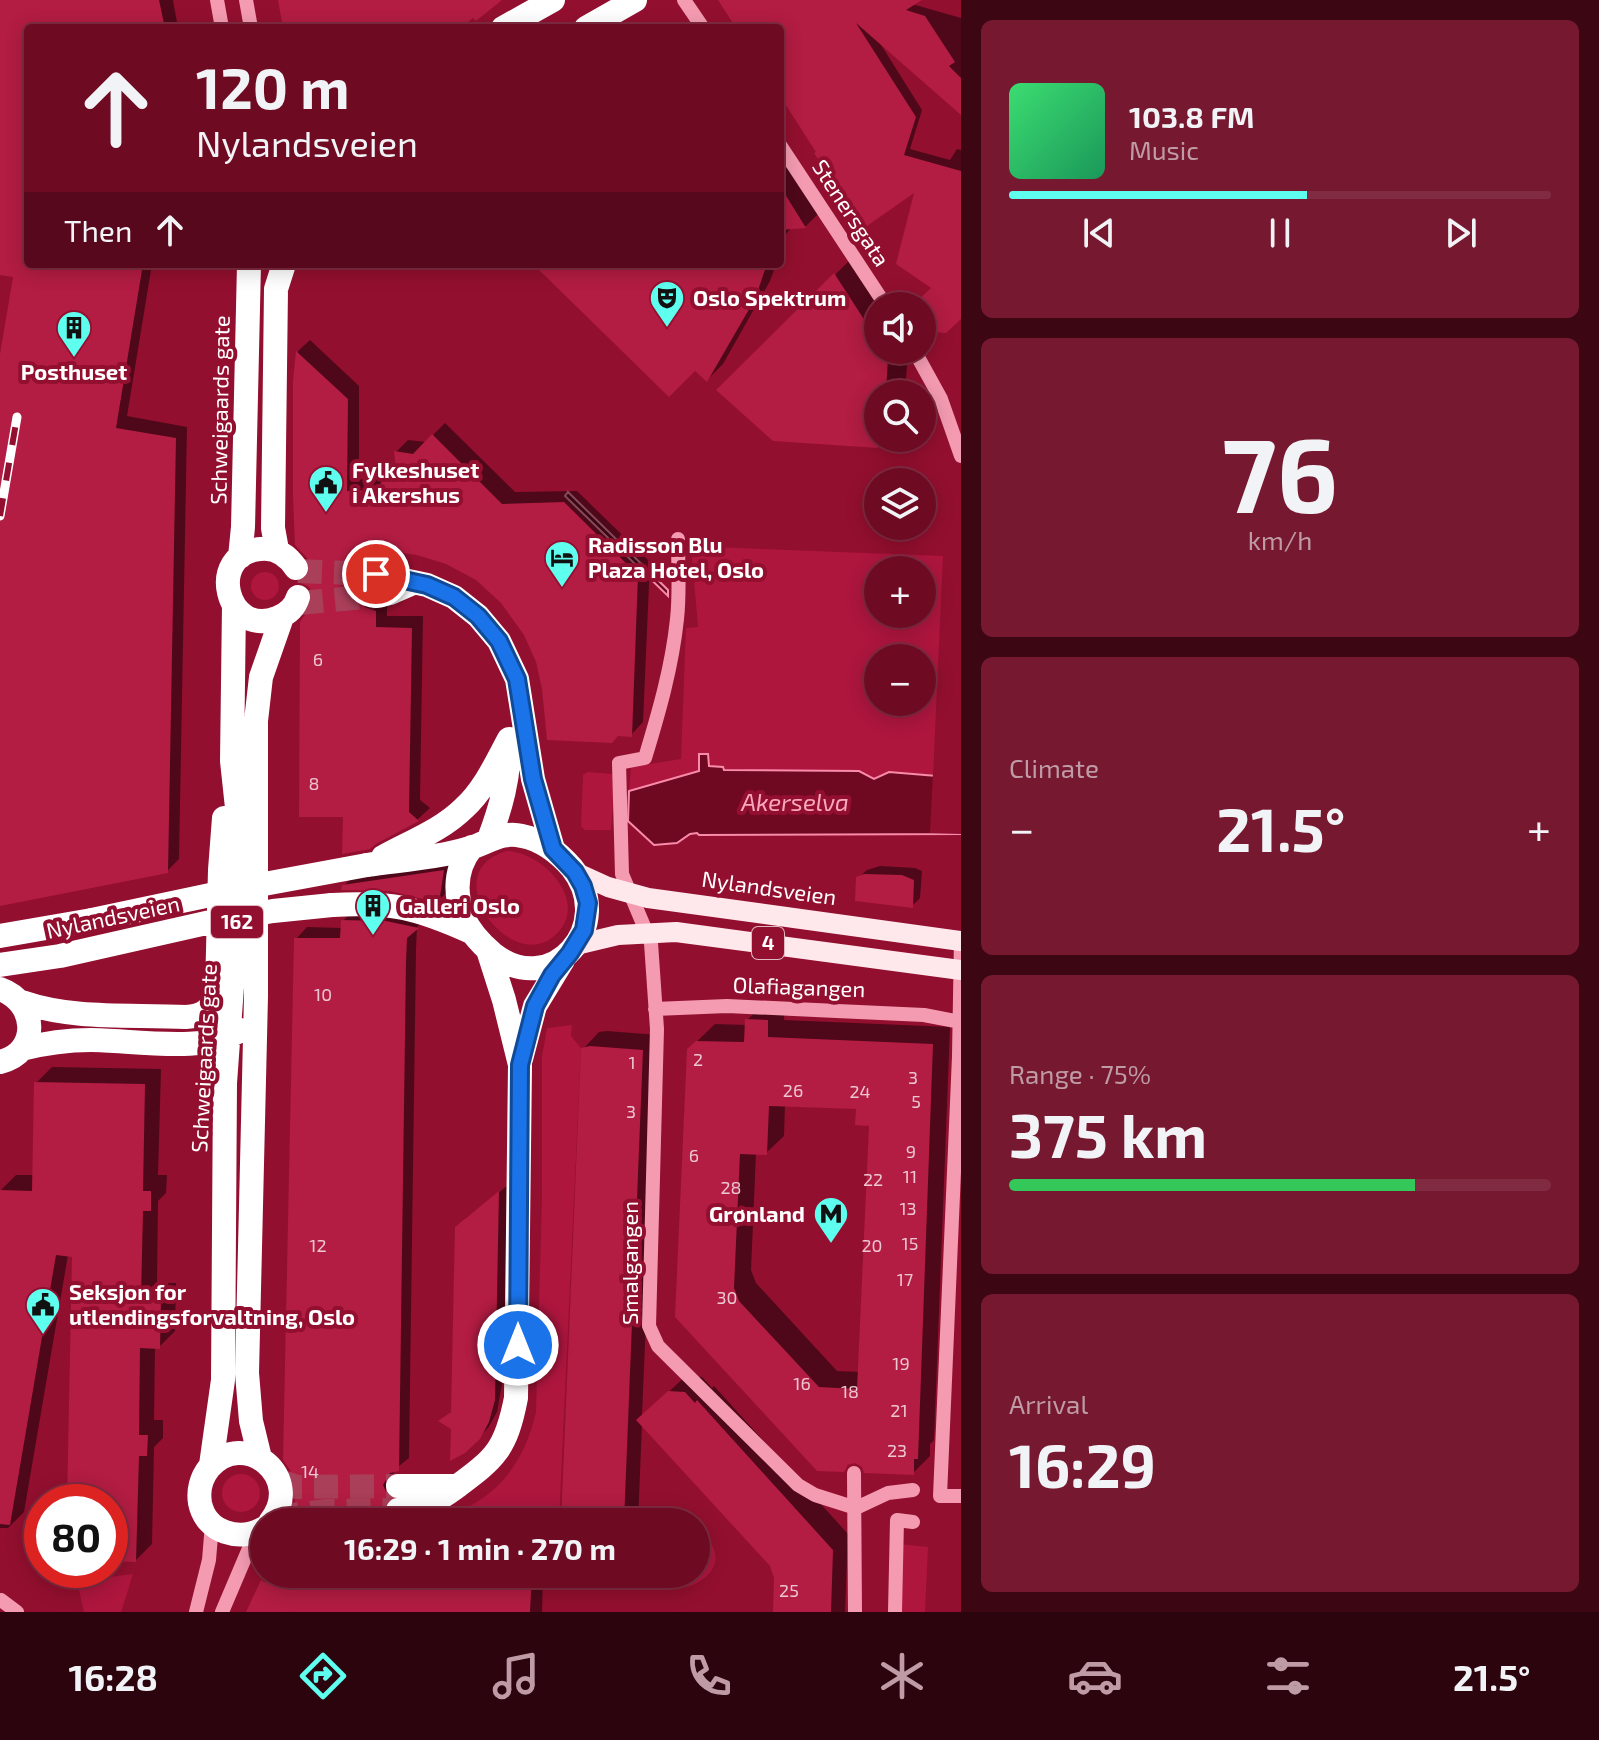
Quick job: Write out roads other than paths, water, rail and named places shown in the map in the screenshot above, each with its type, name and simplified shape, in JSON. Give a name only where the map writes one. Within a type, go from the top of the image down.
[{"type":"highway","points":[[510,24],[553,0]]},
{"type":"highway","points":[[593,24],[635,0]]},
{"type":"highway","name":"Schweigaards gate","points":[[211,1465],[223,1380],[225,1083],[239,891],[238,817],[232,761],[234,605],[229,596],[229,575],[240,557],[243,527],[249,268]]},
{"type":"highway","points":[[277,550],[273,528],[276,289],[283,268]]},
{"type":"highway","points":[[240,557],[251,550],[277,550],[290,558],[296,568]]},
{"type":"highway","name":"162","points":[[376,585],[413,583],[441,590],[478,616],[499,641],[520,691],[533,779],[553,849]]},
{"type":"highway","name":"162","points":[[234,605],[243,615],[269,621],[294,605],[261,677],[256,721],[256,996],[247,1373],[255,1456],[274,1472],[281,1490],[279,1508]]},
{"type":"highway","name":"162","points":[[481,843],[501,804],[509,770],[509,739],[520,691]]},
{"type":"highway","name":"162","points":[[367,865],[440,826],[465,808],[494,767],[509,739]]},
{"type":"highway","name":"162","points":[[0,989],[12,993],[22,1002],[45,1010],[70,1012],[186,1017],[202,1014],[213,1005],[217,990],[220,870],[232,761]]},
{"type":"highway","name":"Nylandsveien","points":[[0,936],[56,928],[248,887],[481,843],[505,835],[519,835],[553,849],[575,872],[588,903],[584,930],[569,952],[553,964],[527,968],[503,961],[471,932],[459,904],[456,883],[462,861],[481,843]]},
{"type":"highway","name":"Nylandsveien","points":[[0,965],[72,953],[246,915],[332,905],[395,905],[427,913],[471,932]]},
{"type":"highway","name":"162","points":[[398,1498],[458,1486],[478,1473],[494,1457],[509,1430],[513,1413],[518,1375],[520,1065],[488,950]]},
{"type":"highway","name":"162","points":[[520,1065],[535,1006],[569,952]]},
{"type":"highway","name":"162","points":[[229,1036],[247,1023],[256,996]]},
{"type":"highway","points":[[7,1061],[29,1034],[29,1017],[22,1002]]},
{"type":"highway","points":[[7,1061],[51,1042],[89,1040],[205,1044],[229,1036]]},
{"type":"highway","name":"162","points":[[205,1044],[220,1059],[225,1083]]},
{"type":"highway","points":[[211,1465],[229,1455],[255,1456]]},
{"type":"highway","name":"162","points":[[211,1465],[199,1494],[202,1510],[212,1524]]},
{"type":"highway","points":[[212,1524],[233,1535],[250,1531]]},
{"type":"main road","name":"Nylandsveien","points":[[575,872],[608,887],[648,898],[961,940]]},
{"type":"main road","name":"Nylandsveien","points":[[569,952],[618,935],[676,932],[961,970]]},
{"type":"street","points":[[217,0],[221,24]]},
{"type":"street","points":[[246,0],[250,24]]},
{"type":"street","points":[[684,0],[700,24]]},
{"type":"street","name":"Stenersgata","points":[[784,151],[877,292]]},
{"type":"street","points":[[922,364],[941,399],[961,456]]},
{"type":"street","points":[[655,1009],[651,943],[622,874],[619,763],[645,758],[659,711],[672,660],[678,615],[678,539]]},
{"type":"street","points":[[961,940],[940,1496],[961,1496]]},
{"type":"street","name":"Olafiagangen","points":[[655,1009],[743,1006],[924,1015],[960,1022]]},
{"type":"street","name":"Smalgangen","points":[[655,1009],[649,1326],[658,1346],[798,1485],[815,1495],[856,1508]]},
{"type":"street","points":[[854,1473],[855,1612]]},
{"type":"street","points":[[856,1508],[888,1493],[913,1490]]},
{"type":"street","points":[[895,1612],[897,1520],[913,1522]]},
{"type":"street","points":[[196,1612],[209,1560],[212,1524]]},
{"type":"street","points":[[222,1612],[250,1555]]},
{"type":"street","points":[[1,1600],[17,1612]]},
{"type":"water","points":[[568,492],[668,590],[668,596],[565,496]]},
{"type":"water","name":"Akerselva","points":[[699,754],[708,754],[709,766],[723,767],[724,770],[859,771],[874,779],[889,772],[961,778],[961,834],[697,833],[677,843],[654,845],[628,821],[629,791],[699,771]]},
{"type":"tunnel","points":[[298,571],[376,574]]},
{"type":"tunnel","points":[[299,603],[376,596]]},
{"type":"tunnel","points":[[279,1481],[297,1487],[398,1486]]},
{"type":"railway","points":[[0,516],[17,417]]},
{"type":"place","name":"Oslo Spektrum","points":[[667,329]]},
{"type":"place","name":"Posthuset","points":[[74,359]]},
{"type":"place","name":"Fylkeshuset i Akershus","points":[[326,514]]},
{"type":"place","name":"Radisson Blu Plaza Hotel, Oslo","points":[[562,589]]},
{"type":"place","name":"Galleri Oslo","points":[[373,937]]},
{"type":"place","name":"Grønland","points":[[831,1245]]},
{"type":"place","name":"Seksjon for utlendingsforvaltning, Oslo","points":[[43,1336]]}]
